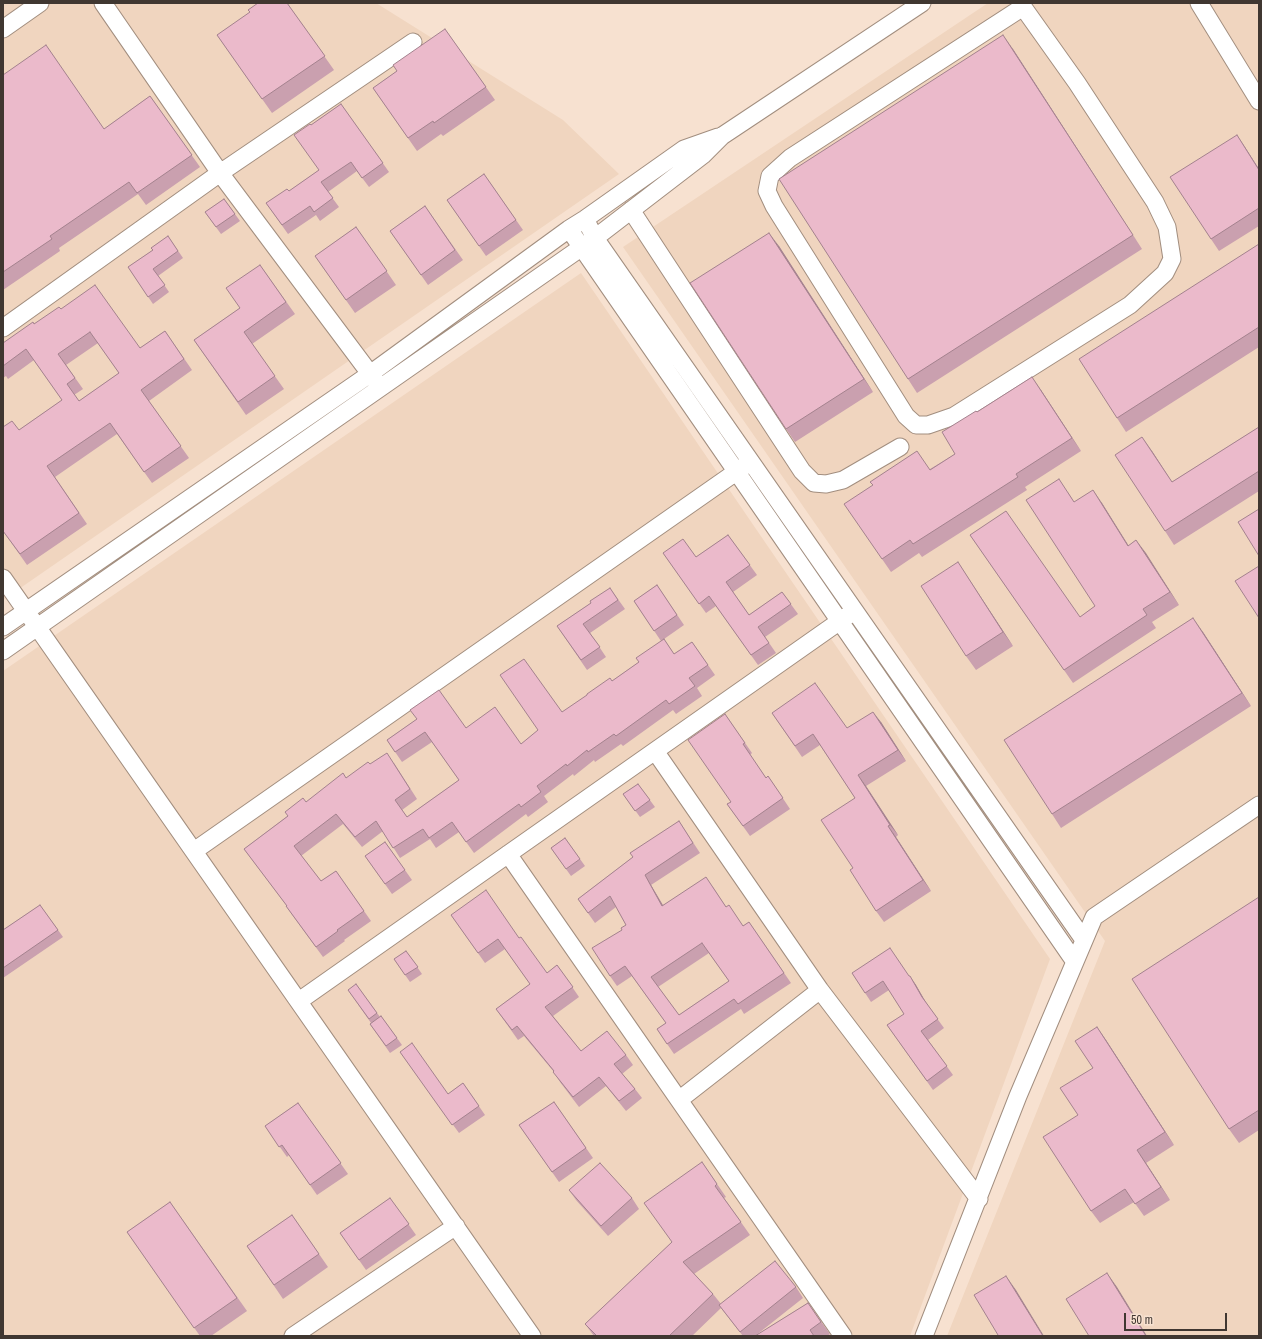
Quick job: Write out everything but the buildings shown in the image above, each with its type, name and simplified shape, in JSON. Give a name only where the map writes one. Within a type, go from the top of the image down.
[{"type":"street","points":[[3,29],[40,3]]},
{"type":"street","points":[[103,3],[220,173],[380,388]]},
{"type":"street","points":[[3,651],[589,242],[703,155],[722,136],[922,3]]},
{"type":"street","points":[[1199,3],[1259,101]]},
{"type":"street","points":[[1021,5],[1077,83],[1156,202],[1167,227],[1172,258],[1165,273],[1130,305],[954,416],[928,425],[916,425],[906,416],[774,206],[767,191],[770,176],[790,158],[1021,5]]},
{"type":"street","points":[[3,328],[220,173],[413,42]]},
{"type":"street","points":[[3,628],[370,374],[569,229],[684,149],[722,136]]},
{"type":"street","points":[[631,210],[802,471],[814,483],[826,484],[843,480],[900,447]]},
{"type":"street","points":[[585,219],[589,242],[737,472],[1075,962]]},
{"type":"street","points":[[569,229],[589,242],[751,462],[1084,940]]},
{"type":"street","points":[[194,851],[751,462]]},
{"type":"street","points":[[3,578],[532,1336]]},
{"type":"street","points":[[299,1001],[855,611]]},
{"type":"street","points":[[655,751],[820,990],[979,1199]]},
{"type":"street","points":[[924,1336],[979,1199],[1018,1096],[1094,917],[1259,805]]},
{"type":"street","points":[[508,854],[843,1336]]},
{"type":"street","points":[[679,1100],[820,990]]},
{"type":"street","points":[[293,1336],[456,1226]]},
{"type":"shaded area","points":[[3,3],[376,3],[563,120],[619,174],[3,600]]},
{"type":"shaded area","points":[[988,3],[1259,3],[1259,1336],[947,1336],[1105,941],[623,247]]},
{"type":"shaded area","points":[[581,273],[1050,959],[910,1336],[3,1336],[3,671]]}]
